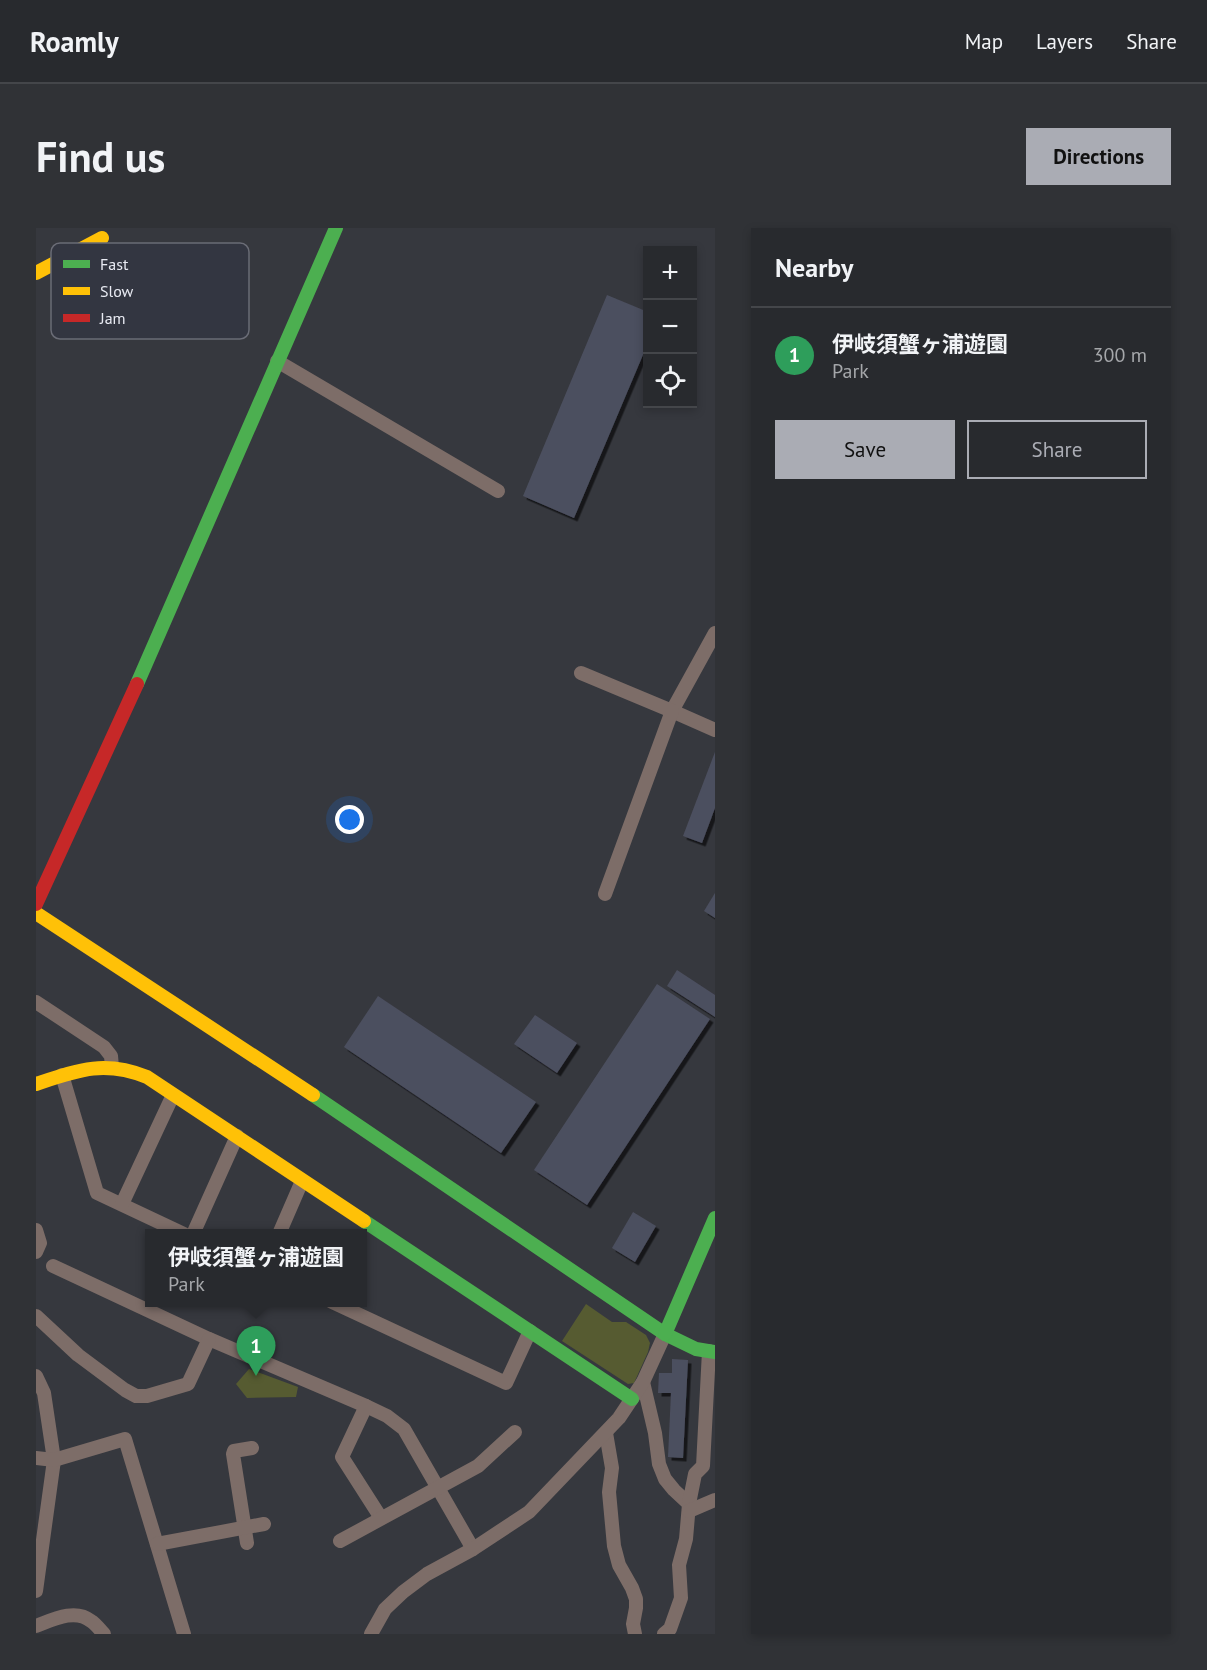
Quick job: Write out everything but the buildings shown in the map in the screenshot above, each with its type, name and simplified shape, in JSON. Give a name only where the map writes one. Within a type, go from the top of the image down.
[{"type":"street","points":[[36,904],[125,712],[336,228]]},
{"type":"street","points":[[93,243],[102,238]]},
{"type":"street","points":[[36,273],[51,265]]},
{"type":"street","points":[[277,361],[498,491]]},
{"type":"street","points":[[604,894],[672,711],[714,638]]},
{"type":"street","points":[[581,673],[714,729]]},
{"type":"street","points":[[36,913],[288,1078],[664,1334],[696,1349],[712,1352],[703,1466],[695,1474],[686,1539],[679,1565],[681,1598],[670,1629],[664,1634]]},
{"type":"street","points":[[36,1002],[104,1047],[111,1056],[112,1067]]},
{"type":"street","points":[[36,1084],[92,1067],[112,1067],[134,1071],[147,1077],[632,1399]]},
{"type":"street","points":[[62,1075],[97,1192],[175,1229]]},
{"type":"street","points":[[122,1204],[173,1095]]},
{"type":"street","points":[[195,1229],[237,1136]]},
{"type":"street","points":[[281,1229],[302,1180]]},
{"type":"street","points":[[371,1634],[385,1609],[403,1592],[427,1574],[473,1549],[529,1512],[619,1418],[643,1382],[715,1218]]},
{"type":"street","points":[[36,1230],[40,1243],[36,1252]]},
{"type":"street","points":[[53,1266],[209,1339],[387,1416],[404,1429],[473,1549]]},
{"type":"street","points":[[343,1307],[506,1383],[530,1331]]},
{"type":"street","points":[[36,1316],[78,1355],[136,1396],[147,1396],[188,1384],[209,1339]]},
{"type":"street","points":[[36,1376],[44,1393],[54,1460],[36,1591]]},
{"type":"street","points":[[643,1382],[656,1433],[659,1464],[665,1479],[689,1507]]},
{"type":"street","points":[[366,1406],[342,1457],[381,1518]]},
{"type":"street","points":[[340,1540],[478,1466],[515,1432]]},
{"type":"street","points":[[606,1433],[612,1468],[609,1491],[614,1546],[618,1565],[636,1599],[633,1624],[635,1634]]},
{"type":"street","points":[[36,1458],[54,1460],[125,1439],[184,1634]]},
{"type":"street","points":[[247,1543],[233,1454],[234,1451],[252,1448]]},
{"type":"street","points":[[689,1507],[715,1500]]},
{"type":"street","points":[[157,1544],[264,1524]]},
{"type":"street","points":[[36,1626],[61,1617],[76,1615],[91,1621],[104,1634]]},
{"type":"green space","points":[[586,1304],[612,1322],[626,1322],[646,1335],[650,1343],[648,1352],[634,1383],[628,1384],[562,1341]]},
{"type":"green space","points":[[249,1369],[298,1387],[296,1397],[247,1398],[236,1384]]},
{"type":"traffic: fast","points":[[137,684],[336,228]]},
{"type":"traffic: fast","points":[[313,1095],[665,1334],[696,1349],[715,1352]]},
{"type":"traffic: fast","points":[[665,1334],[715,1218]]},
{"type":"traffic: fast","points":[[364,1221],[632,1399]]},
{"type":"traffic: slow","points":[[93,243],[102,238]]},
{"type":"traffic: slow","points":[[36,273],[51,265]]},
{"type":"traffic: slow","points":[[36,913],[313,1095]]},
{"type":"traffic: slow","points":[[36,1084],[78,1071],[104,1068],[132,1072],[147,1077],[364,1221]]},
{"type":"traffic: jam","points":[[36,904],[137,684]]},
{"type":"place","name":"伊岐須蟹ヶ浦遊園","points":[[256,1376]]}]
